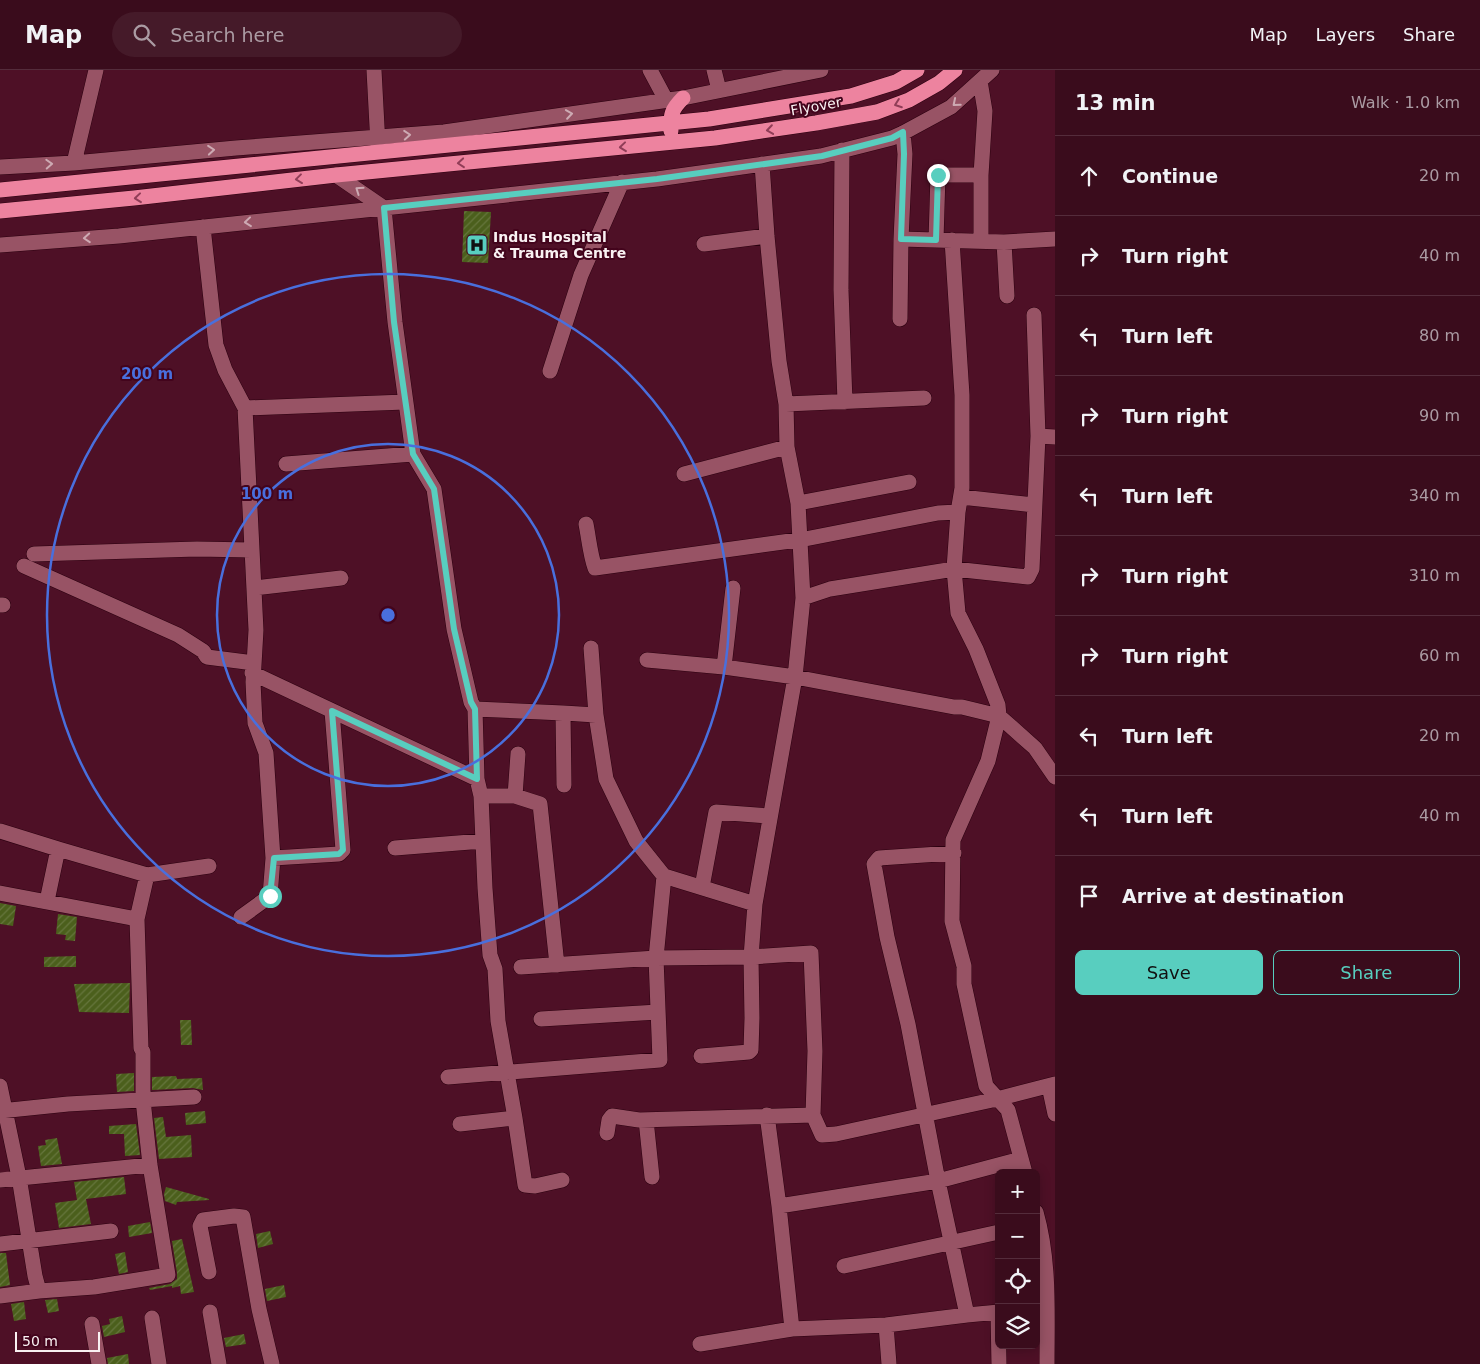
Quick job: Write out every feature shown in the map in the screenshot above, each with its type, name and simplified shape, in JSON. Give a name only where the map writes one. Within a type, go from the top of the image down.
[{"type":"highway","name":"Flyover","points":[[0,190],[378,144],[709,119],[851,96],[896,82],[917,70]]},
{"type":"highway","name":"Flyover","points":[[0,211],[336,175],[715,138],[818,123],[877,112],[909,100],[939,83],[955,70]]},
{"type":"highway","points":[[671,142],[670,122],[673,107],[683,98]]},
{"type":"street","points":[[74,163],[96,70]]},
{"type":"street","points":[[374,70],[378,144]]},
{"type":"street","points":[[650,70],[666,100]]},
{"type":"street","points":[[714,70],[719,90]]},
{"type":"street","points":[[0,167],[378,144],[444,132],[683,98],[821,70]]},
{"type":"street","points":[[0,245],[119,236],[384,208],[622,182],[822,156],[892,138],[951,107],[992,70]]},
{"type":"street","points":[[980,81],[985,111],[981,175],[981,240]]},
{"type":"street","points":[[900,320],[903,132]]},
{"type":"street","points":[[842,150],[841,290],[845,402]]},
{"type":"street","points":[[701,1056],[749,1052],[752,1050],[751,957],[755,904],[795,677],[803,598],[798,503],[787,447],[786,404],[779,361],[766,236],[762,164]]},
{"type":"street","points":[[336,175],[384,208]]},
{"type":"street","points":[[936,240],[938,175],[981,175]]},
{"type":"street","points":[[550,371],[581,275],[622,182]]},
{"type":"street","points":[[384,208],[394,322],[413,454],[434,489],[454,629],[471,702],[475,709],[477,779],[481,796],[484,888],[490,955],[495,969],[498,1020],[526,1185],[535,1186],[562,1180]]},
{"type":"street","points":[[203,227],[216,345],[224,370],[244,408],[256,630],[253,670],[255,723],[266,753],[274,858],[270,896],[241,917]]},
{"type":"street","points":[[704,244],[766,236]]},
{"type":"street","points":[[901,239],[1004,242],[1055,239]]},
{"type":"street","points":[[779,1206],[1023,1166],[1008,1110],[986,1086],[964,984],[964,966],[952,921],[954,840],[988,761],[999,716],[998,705],[976,649],[958,613],[954,569],[959,504],[962,395],[952,240]]},
{"type":"street","points":[[1004,242],[1007,296]]},
{"type":"street","points":[[803,598],[830,589],[954,569],[1028,577],[1032,569],[1038,436],[1034,315]]},
{"type":"street","points":[[786,404],[924,398]]},
{"type":"street","points":[[244,408],[405,402]]},
{"type":"street","points":[[1038,436],[1055,437]]},
{"type":"street","points":[[684,474],[787,447]]},
{"type":"street","points":[[286,464],[413,454]]},
{"type":"street","points":[[798,503],[909,482]]},
{"type":"street","points":[[586,524],[592,548],[591,557],[595,568],[800,539],[938,513],[959,504],[1034,505]]},
{"type":"street","points":[[34,554],[197,549],[251,550]]},
{"type":"street","points":[[24,566],[178,635],[202,651],[207,657],[253,670],[332,711],[477,779]]},
{"type":"street","points":[[254,588],[341,578]]},
{"type":"street","points":[[724,667],[733,588]]},
{"type":"street","points":[[591,648],[596,715],[606,778],[636,841],[664,876],[755,904]]},
{"type":"street","points":[[647,660],[724,667],[795,677],[962,707],[999,716],[1035,748],[1055,778]]},
{"type":"street","points":[[475,709],[596,715]]},
{"type":"street","points":[[274,858],[339,854],[343,850],[332,711]]},
{"type":"street","points":[[563,713],[564,785]]},
{"type":"street","points":[[515,796],[518,754]]},
{"type":"street","points":[[481,796],[515,796],[540,804],[556,965]]},
{"type":"street","points":[[702,887],[716,812],[769,816]]},
{"type":"street","points":[[0,831],[147,875],[209,866]]},
{"type":"street","points":[[395,848],[483,841]]},
{"type":"street","points":[[47,901],[58,849]]},
{"type":"street","points":[[954,853],[879,858],[874,864],[886,937],[908,1024],[938,1181],[967,1315]]},
{"type":"street","points":[[0,1296],[39,1291],[94,1288],[168,1275],[150,1165],[144,1100],[143,1052],[140,1048],[138,920],[147,875]]},
{"type":"street","points":[[448,1077],[660,1060],[656,958],[664,876]]},
{"type":"street","points":[[0,893],[138,920]]},
{"type":"street","points":[[521,967],[656,958],[811,954],[815,1051],[813,1115],[822,1135],[836,1134],[1052,1085],[1055,1114]]},
{"type":"street","points":[[541,1019],[658,1012]]},
{"type":"street","points":[[0,1086],[2,1110],[18,1177],[39,1291]]},
{"type":"street","points":[[2,1110],[194,1096]]},
{"type":"street","points":[[768,1115],[792,1329]]},
{"type":"street","points":[[607,1133],[609,1120],[612,1116],[646,1120],[813,1115]]},
{"type":"street","points":[[460,1124],[515,1118]]},
{"type":"street","points":[[646,1120],[652,1177]]},
{"type":"street","points":[[0,1180],[150,1165]]},
{"type":"street","points":[[1037,1214],[1042,1235],[1047,1364]]},
{"type":"street","points":[[210,1272],[200,1226],[203,1220],[234,1216],[243,1217],[259,1309],[272,1364]]},
{"type":"street","points":[[0,1244],[112,1231]]},
{"type":"street","points":[[844,1266],[995,1233]]},
{"type":"street","points":[[210,1312],[219,1364]]},
{"type":"street","points":[[700,1344],[792,1329],[886,1325],[995,1312]]},
{"type":"street","points":[[152,1318],[159,1364]]},
{"type":"street","points":[[92,1324],[99,1364]]},
{"type":"street","points":[[886,1325],[889,1364]]},
{"type":"street","points":[[999,1349],[999,1364]]},
{"type":"building","points":[[464,211],[491,212],[488,263],[462,262]]},
{"type":"building","points":[[0,903],[16,906],[13,926],[0,924]]},
{"type":"building","points":[[58,914],[77,917],[75,941],[65,940],[66,935],[56,934]]},
{"type":"building","points":[[76,956],[76,967],[44,967],[44,957]]},
{"type":"building","points":[[130,983],[129,1013],[79,1012],[74,984]]},
{"type":"building","points":[[180,1020],[191,1020],[192,1045],[181,1045]]},
{"type":"building","points":[[134,1073],[134,1091],[117,1092],[116,1074]]},
{"type":"building","points":[[176,1076],[177,1079],[202,1078],[203,1090],[193,1088],[152,1090],[152,1077]]},
{"type":"building","points":[[205,1111],[206,1123],[186,1125],[185,1113]]},
{"type":"building","points":[[163,1117],[166,1137],[191,1135],[192,1157],[159,1159],[154,1118]]},
{"type":"building","points":[[136,1124],[140,1155],[125,1156],[124,1134],[109,1134],[109,1126]]},
{"type":"building","points":[[57,1138],[62,1164],[41,1166],[38,1146],[46,1145],[45,1140]]},
{"type":"building","points":[[124,1177],[126,1194],[86,1199],[91,1224],[59,1228],[55,1203],[77,1200],[74,1182]]},
{"type":"building","points":[[166,1187],[209,1200],[177,1202],[176,1205],[165,1201]]},
{"type":"building","points":[[150,1222],[152,1233],[129,1237],[128,1226]]},
{"type":"building","points":[[270,1231],[273,1244],[258,1248],[256,1234]]},
{"type":"building","points":[[182,1239],[194,1292],[181,1294],[180,1286],[150,1290],[149,1288],[170,1284],[177,1279],[172,1241]]},
{"type":"building","points":[[125,1252],[128,1272],[119,1274],[115,1254]]},
{"type":"building","points":[[0,1253],[6,1253],[10,1285],[0,1287]]},
{"type":"building","points":[[284,1285],[286,1297],[267,1301],[265,1289]]},
{"type":"building","points":[[57,1299],[59,1311],[48,1313],[45,1300]]},
{"type":"building","points":[[24,1302],[26,1319],[14,1321],[11,1304]]},
{"type":"building","points":[[122,1316],[125,1332],[104,1337],[102,1326],[110,1324],[109,1319]]},
{"type":"building","points":[[244,1334],[246,1344],[226,1347],[224,1338]]},
{"type":"building","points":[[128,1354],[129,1364],[108,1364],[107,1358]]},
{"type":"place","name":"Indus Hospital & Trauma Centre","points":[[477,245]]},
{"type":"route","points":[[270,896],[274,858],[339,854],[343,850],[332,711],[477,779],[475,709],[471,702],[454,629],[434,489],[413,454],[394,322],[384,208],[657,179],[822,156],[892,138],[903,132],[901,239],[936,240],[938,175]]}]
